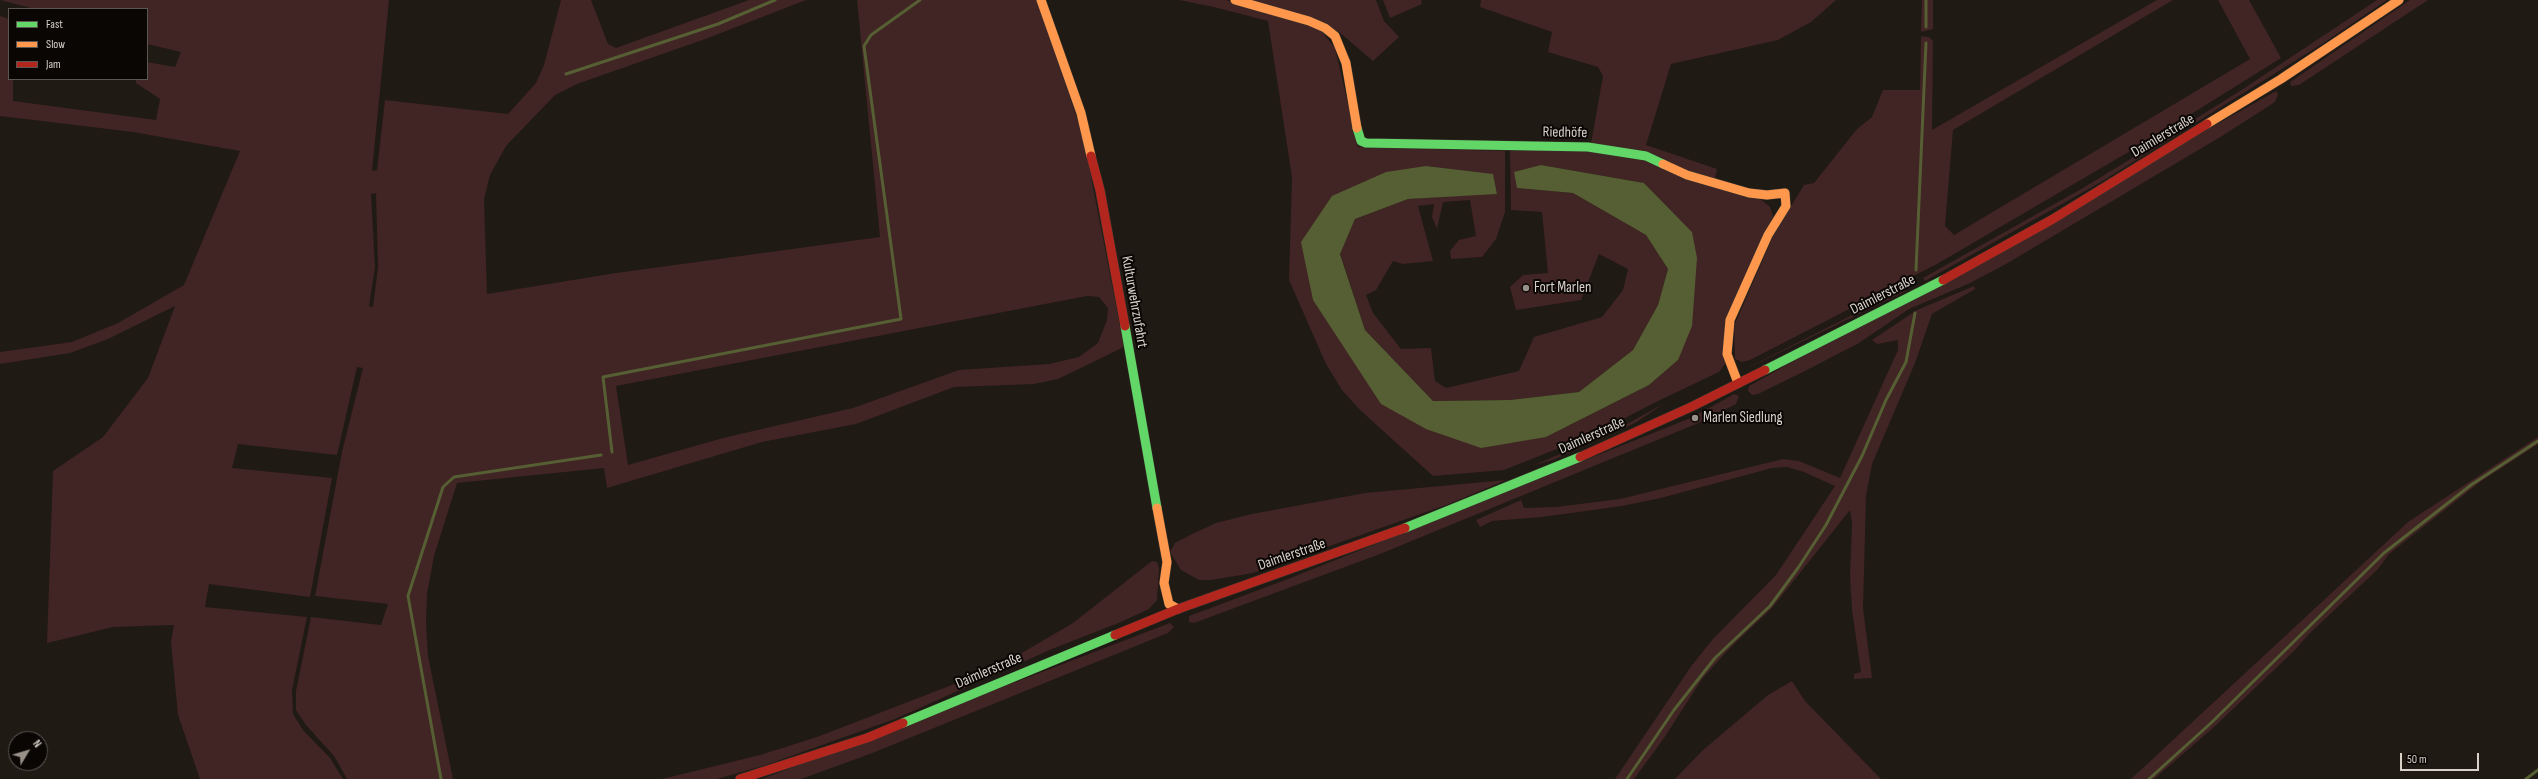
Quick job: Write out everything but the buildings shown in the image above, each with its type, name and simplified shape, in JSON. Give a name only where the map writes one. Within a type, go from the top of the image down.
[{"type":"main road","name":"Kulturwehrzufahrt","points":[[1041,0],[1081,113],[1100,190],[1167,562],[1164,583],[1169,604],[1178,609]]},
{"type":"main road","name":"Riedhöfe","points":[[1235,0],[1309,21],[1325,28],[1334,36],[1346,63],[1354,119],[1361,141],[1366,143],[1432,146],[1588,147],[1646,156],[1687,175],[1749,193],[1785,193],[1786,206],[1768,235],[1730,320],[1727,337],[1727,354],[1738,383]]},
{"type":"main road","name":"Daimlerstraße","points":[[740,779],[867,738],[1178,609],[1425,521],[1555,468],[1738,383],[1929,286],[2053,219],[2275,83],[2399,0]]},
{"type":"shaded area","points":[[0,0],[389,0],[372,171],[377,170],[385,100],[508,114],[536,83],[544,65],[561,0],[591,0],[608,44],[616,48],[749,0],[806,0],[708,38],[577,84],[555,95],[506,146],[490,175],[484,199],[487,294],[616,273],[880,237],[857,0],[1037,0],[1083,136],[1124,347],[1058,379],[1034,384],[954,387],[856,424],[762,442],[607,488],[604,468],[457,483],[434,556],[427,594],[426,622],[428,656],[453,779],[347,779],[334,756],[306,725],[296,710],[296,691],[311,617],[381,625],[388,604],[315,596],[342,452],[363,368],[357,367],[337,455],[238,444],[232,468],[332,478],[310,597],[209,584],[205,607],[307,617],[292,690],[293,714],[303,730],[330,758],[343,779],[200,779],[178,715],[171,642],[174,625],[113,627],[47,643],[53,471],[103,437],[148,378],[175,306],[108,339],[70,353],[0,364],[0,352],[72,342],[118,323],[184,285],[240,151],[133,132],[0,116],[0,16],[8,19],[8,80],[13,80],[13,101],[156,120],[160,99],[136,83],[136,80],[148,80],[148,62],[175,67],[181,52],[148,44],[148,8],[31,8]],"holes":[[[376,193],[378,267],[373,307],[369,306],[375,267],[371,194]],[[1087,296],[1099,297],[1108,308],[1107,320],[1098,343],[1079,357],[1049,364],[959,370],[853,408],[723,438],[628,465],[616,386]]]},
{"type":"shaded area","points":[[1179,0],[1226,0],[1313,26],[1322,32],[1335,48],[1358,147],[1505,151],[1505,212],[1496,239],[1482,257],[1451,259],[1450,251],[1459,240],[1476,236],[1470,200],[1443,202],[1437,229],[1432,217],[1434,204],[1418,206],[1433,261],[1403,264],[1393,261],[1376,290],[1366,295],[1373,313],[1401,349],[1431,348],[1435,381],[1446,388],[1519,371],[1534,337],[1602,317],[1623,290],[1628,269],[1599,254],[1581,300],[1516,310],[1510,287],[1523,275],[1548,273],[1542,212],[1511,210],[1510,151],[1590,149],[1603,76],[1598,67],[1548,52],[1552,32],[1480,7],[1481,0],[1836,0],[1811,22],[1778,40],[1671,64],[1646,145],[1717,169],[1715,179],[1759,198],[1770,207],[1774,219],[1728,318],[1725,364],[1719,372],[1592,435],[1504,470],[1433,476],[1360,410],[1342,390],[1326,364],[1289,280],[1292,177],[1268,21],[1214,7]],"holes":[[[1541,165],[1644,183],[1692,232],[1678,360],[1649,385],[1546,437],[1381,404],[1301,242],[1426,166],[1493,175],[1497,193],[1408,199],[1355,219],[1340,253],[1365,330],[1433,401],[1510,400],[1579,392],[1633,350],[1658,305],[1668,269],[1646,235],[1573,193],[1517,188]]]},
{"type":"shaded area","points":[[1243,0],[1376,0],[1384,21],[1399,37],[1373,61],[1339,32]]},
{"type":"shaded area","points":[[1383,0],[1421,0],[1422,4],[1390,18]]},
{"type":"shaded area","points":[[1922,0],[1933,0],[1933,29],[1921,32]]},
{"type":"shaded area","points":[[2157,0],[2173,0],[1953,130],[1945,226],[1954,235],[2250,59],[2218,0],[2249,0],[2281,58],[2161,133],[1937,264],[1750,360],[1742,362],[1735,359],[1734,326],[1774,234],[1804,185],[1814,183],[1857,129],[1872,117],[1883,90],[1920,90],[1921,36],[1929,37],[1933,41],[1932,130]]},
{"type":"shaded area","points":[[2377,0],[2387,0],[2322,44],[2101,182],[1925,281],[1923,278],[2083,188],[2168,136],[2243,89]]},
{"type":"shaded area","points":[[2410,0],[2428,0],[2299,85],[2291,86],[2290,82]]},
{"type":"shaded area","points":[[2276,91],[2278,94],[2275,102],[2222,136],[2006,264],[1968,284],[1909,309],[1859,343],[1803,372],[1758,394],[1752,395],[1748,391],[1749,386]]},
{"type":"shaded area","points":[[1541,165],[1644,183],[1692,232],[1697,258],[1692,326],[1678,360],[1649,385],[1546,437],[1481,448],[1426,429],[1381,404],[1313,300],[1301,242],[1332,196],[1386,172],[1426,166],[1493,174],[1497,194],[1408,199],[1355,219],[1340,254],[1365,330],[1433,401],[1510,400],[1579,392],[1633,350],[1658,305],[1668,269],[1646,235],[1573,193],[1517,188],[1514,172]]},
{"type":"shaded area","points":[[1974,286],[1975,289],[1932,314],[1915,363],[1872,464],[1866,496],[1863,608],[1872,678],[1854,679],[1854,674],[1861,672],[1852,610],[1850,576],[1852,523],[1850,510],[1772,608],[1729,649],[1702,679],[1664,738],[1634,779],[1615,779],[1692,665],[1713,639],[1776,575],[1835,486],[1804,472],[1787,467],[1772,468],[1661,498],[1622,506],[1542,517],[1492,521],[1480,527],[1476,520],[1521,500],[1524,508],[1556,507],[1620,499],[1783,459],[1799,461],[1840,478],[1898,350],[1898,340],[1877,344],[1872,340],[1917,310]]},
{"type":"shaded area","points":[[1904,289],[1906,291],[1748,368],[1753,365]]},
{"type":"shaded area","points":[[1734,394],[1739,396],[1736,404],[1696,424],[1380,554],[1194,623],[1189,622],[1189,616],[1288,579],[1693,417]]},
{"type":"shaded area","points":[[1665,403],[1635,423],[1555,459],[1532,466],[1614,431]]},
{"type":"shaded area","points":[[2538,437],[2538,444],[2480,482],[2389,554],[2378,569],[2309,634],[2295,650],[2213,728],[2154,779],[2131,779],[2408,522]]},
{"type":"shaded area","points":[[1506,480],[1449,504],[1253,573],[1211,580],[1199,580],[1181,570],[1170,552],[1175,543],[1194,533],[1216,523],[1252,514],[1365,493]]},
{"type":"shaded area","points":[[1152,561],[1157,562],[1159,568],[1157,600],[1149,609],[1121,622],[1052,649],[895,719],[766,765],[717,779],[662,779],[760,755],[817,737],[996,668],[1073,623]]},
{"type":"shaded area","points":[[1170,623],[1174,627],[1168,633],[870,754],[801,779],[762,779]]},
{"type":"shaded area","points":[[1792,681],[1805,701],[1881,779],[1675,779],[1702,751],[1768,695]]},
{"type":"waterway","points":[[566,74],[718,24],[775,0]]},
{"type":"waterway","points":[[612,452],[603,377],[901,319],[864,46],[871,35],[920,0]]},
{"type":"waterway","points":[[1926,0],[1926,27]]},
{"type":"waterway","points":[[1916,270],[1926,43]]},
{"type":"waterway","points":[[1627,779],[1674,710],[1715,658],[1770,606],[1798,568],[1826,525],[1862,456],[1886,400],[1906,362],[1915,313]]},
{"type":"waterway","points":[[2149,779],[2211,723],[2384,553],[2471,485],[2538,441]]},
{"type":"waterway","points":[[441,779],[408,596],[443,487],[454,477],[601,455]]},
{"type":"waterway","points":[[2526,779],[2538,770]]},
{"type":"traffic: fast","points":[[1357,128],[1361,141],[1366,143],[1588,147],[1646,156],[1663,164]]},
{"type":"traffic: fast","points":[[1765,370],[1943,280]]},
{"type":"traffic: fast","points":[[1125,326],[1157,508]]},
{"type":"traffic: fast","points":[[1405,528],[1580,457]]},
{"type":"traffic: fast","points":[[903,723],[1115,635]]},
{"type":"traffic: slow","points":[[1041,0],[1081,113],[1091,156]]},
{"type":"traffic: slow","points":[[1235,0],[1309,21],[1325,28],[1335,36],[1346,63],[1357,128]]},
{"type":"traffic: slow","points":[[2207,124],[2281,79],[2399,0]]},
{"type":"traffic: slow","points":[[1663,164],[1687,175],[1749,193],[1767,195],[1785,193],[1786,206],[1768,235],[1730,320],[1727,354],[1738,383]]},
{"type":"traffic: slow","points":[[1157,508],[1167,562],[1164,583],[1169,604],[1178,609]]},
{"type":"traffic: jam","points":[[1943,280],[2053,219],[2207,124]]},
{"type":"traffic: jam","points":[[1091,156],[1100,190],[1125,326]]},
{"type":"traffic: jam","points":[[1580,457],[1691,407],[1765,370]]},
{"type":"traffic: jam","points":[[1115,635],[1178,609],[1405,528]]},
{"type":"traffic: jam","points":[[740,779],[867,738],[903,723]]},
{"type":"place","name":"Fort Marlen","points":[[1526,288]]},
{"type":"place","name":"Marlen Siedlung","points":[[1695,418]]}]
